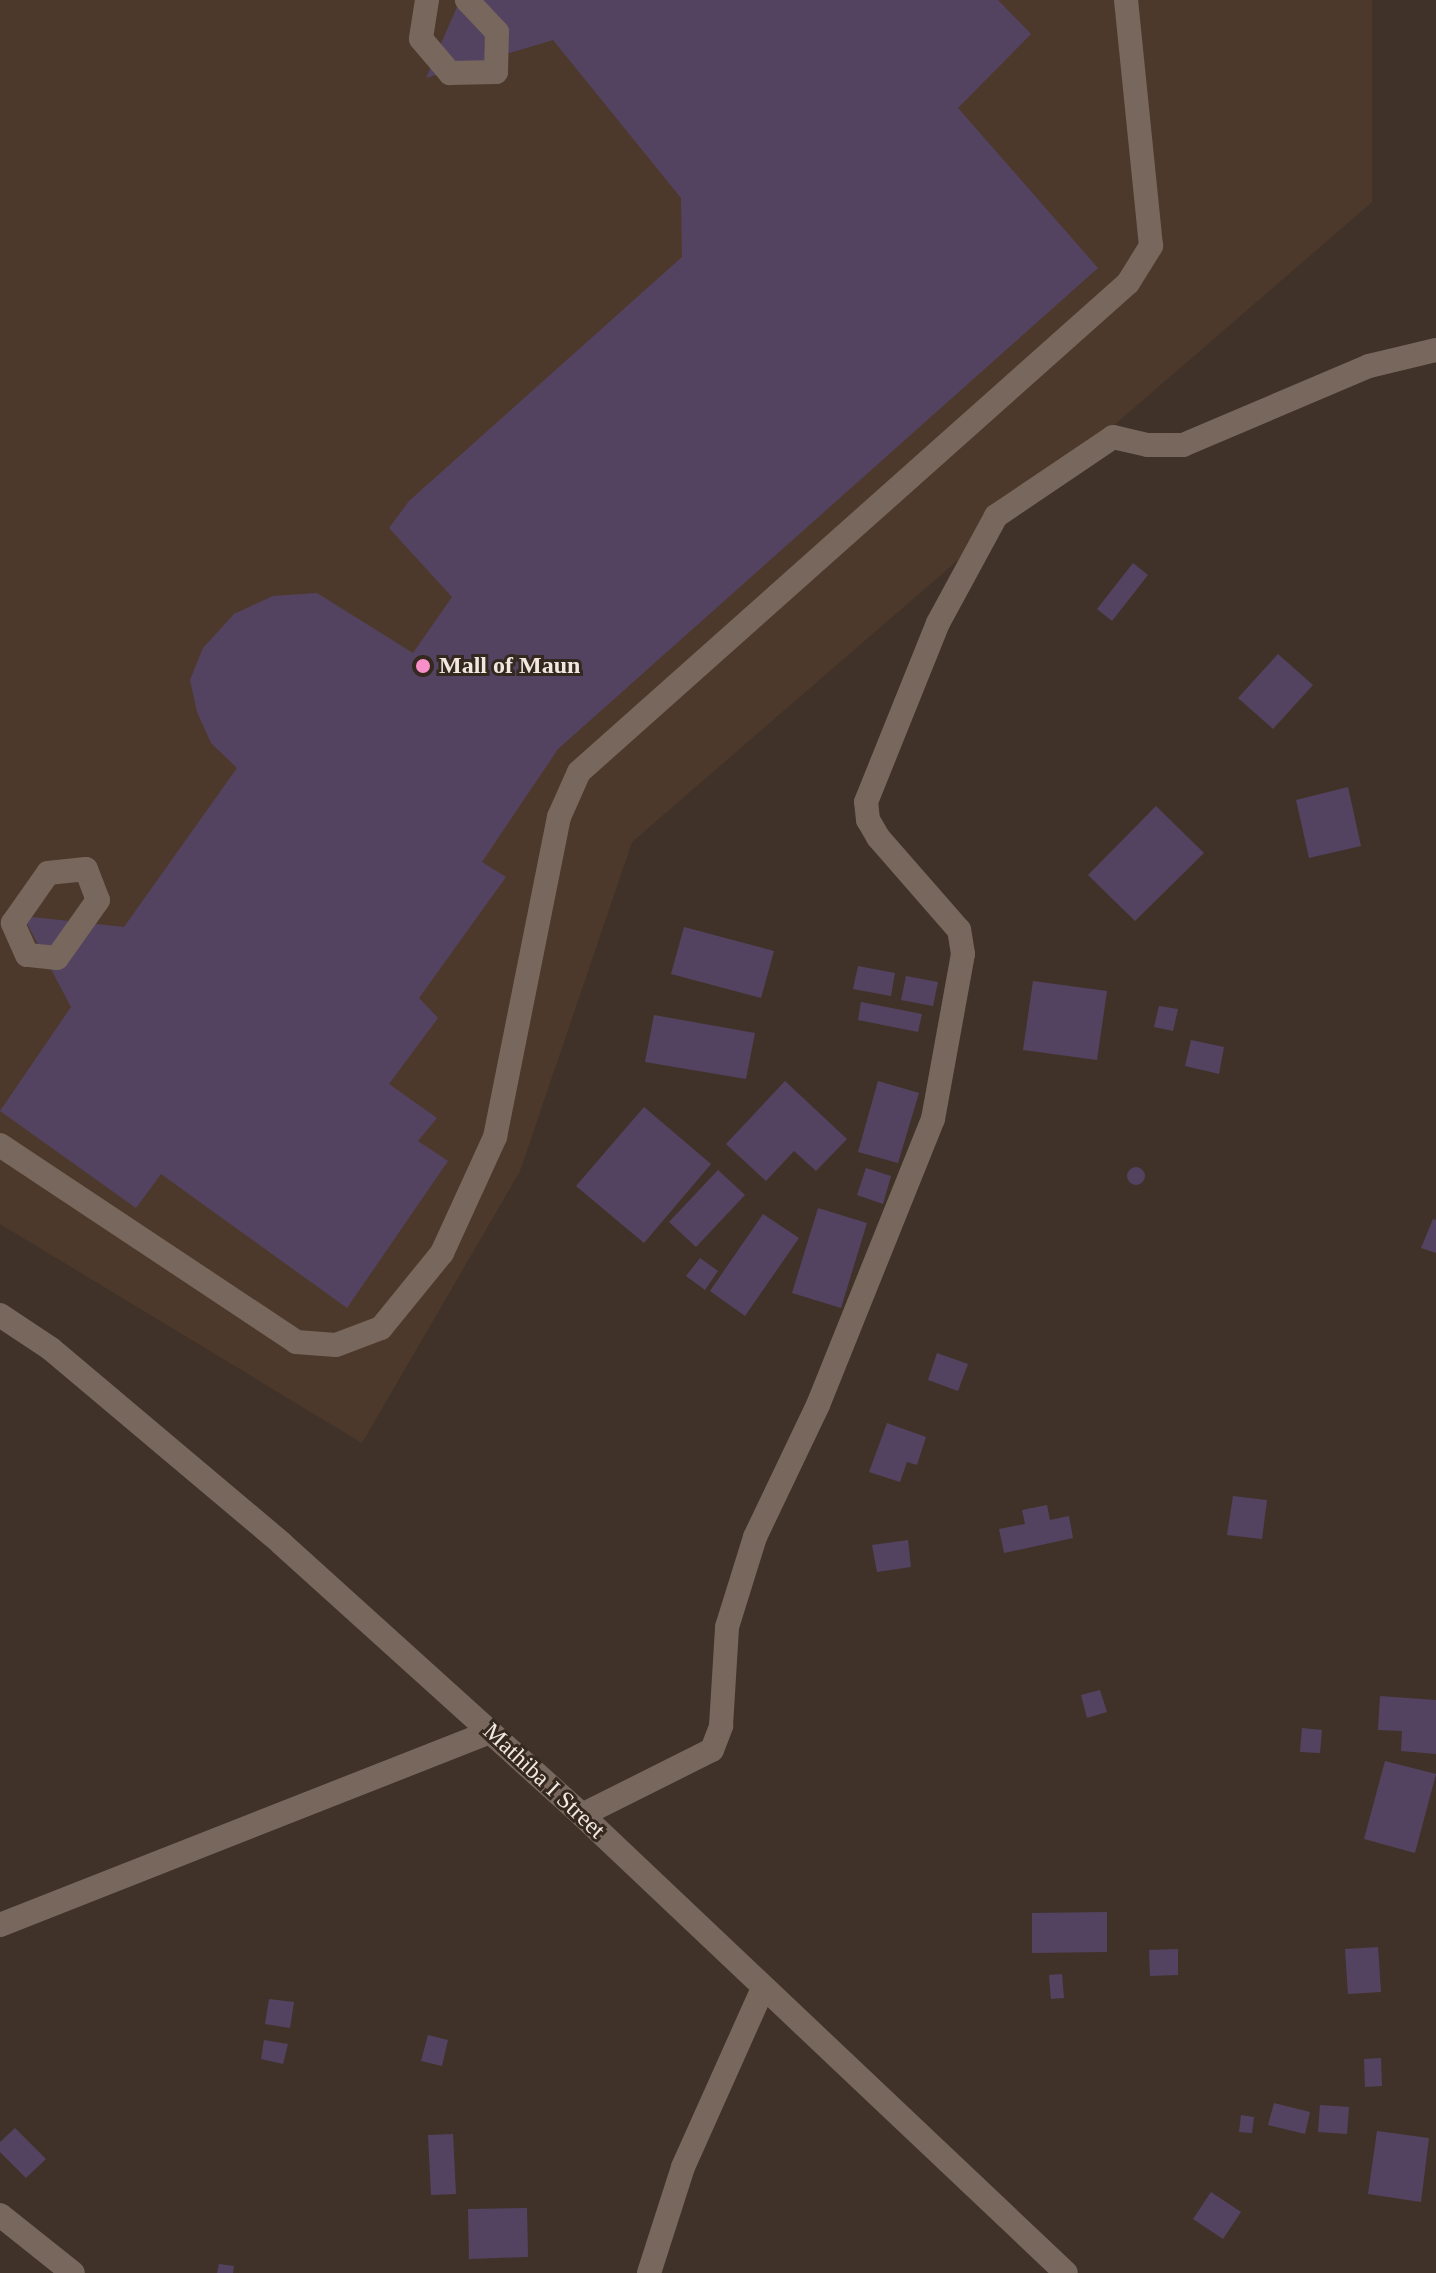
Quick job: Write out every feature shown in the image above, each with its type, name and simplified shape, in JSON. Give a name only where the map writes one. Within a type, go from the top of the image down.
[{"type":"street","points":[[427,0],[421,39],[450,73],[496,72],[497,32],[467,0]]},
{"type":"street","points":[[0,1145],[296,1342],[336,1345],[381,1328],[442,1253],[495,1137],[559,817],[579,772],[1128,283],[1151,246],[1126,0]]},
{"type":"street","points":[[582,1815],[712,1750],[721,1726],[727,1627],[755,1537],[818,1405],[933,1119],[963,954],[959,930],[878,837],[868,820],[866,802],[938,623],[996,516],[1113,437],[1148,445],[1183,445],[1369,366],[1436,350]]},
{"type":"street","name":"Mathiba I Street","points":[[0,1315],[51,1349],[269,1533],[582,1815],[1066,2273]]},
{"type":"street","points":[[0,1925],[490,1732]]},
{"type":"street","points":[[649,2273],[683,2167],[763,1988]]},
{"type":"street","points":[[0,2215],[73,2273]]},
{"type":"shaded area","points":[[0,0],[1372,0],[1372,202],[632,842],[520,1171],[362,1443],[0,1224]]},
{"type":"building","name":"Mall of Maun","points":[[460,0],[998,0],[1031,34],[958,108],[1098,268],[558,749],[482,862],[506,877],[419,998],[438,1018],[389,1084],[437,1118],[418,1141],[448,1161],[347,1308],[161,1174],[136,1208],[0,1111],[71,1007],[23,916],[124,927],[237,768],[211,743],[197,712],[190,680],[203,648],[234,614],[273,596],[317,593],[413,653],[452,597],[389,528],[409,501],[682,257],[681,198],[553,40],[426,78]]},
{"type":"building","points":[[1133,563],[1148,575],[1112,621],[1097,609]]},
{"type":"building","points":[[1278,654],[1313,685],[1273,729],[1238,698]]},
{"type":"building","points":[[1348,787],[1361,846],[1309,858],[1296,800]]},
{"type":"building","points":[[1156,806],[1204,853],[1135,921],[1088,875]]},
{"type":"building","points":[[684,927],[774,951],[761,998],[671,974]]},
{"type":"building","points":[[858,966],[895,973],[891,996],[853,989]]},
{"type":"building","points":[[906,976],[938,982],[933,1006],[901,1000]]},
{"type":"building","points":[[1033,981],[1107,991],[1097,1060],[1023,1050]]},
{"type":"building","points":[[861,1002],[922,1014],[918,1032],[858,1020]]},
{"type":"building","points":[[1159,1006],[1178,1009],[1173,1031],[1154,1027]]},
{"type":"building","points":[[654,1015],[755,1033],[746,1079],[645,1062]]},
{"type":"building","points":[[1191,1040],[1224,1047],[1219,1074],[1185,1066]]},
{"type":"building","points":[[785,1081],[847,1139],[816,1171],[794,1151],[766,1181],[726,1144]]},
{"type":"building","points":[[878,1081],[919,1093],[898,1163],[858,1152]]},
{"type":"building","points":[[644,1107],[711,1164],[644,1243],[576,1186]]},
{"type":"building","points":[[1136,1167],[1145,1176],[1136,1185],[1127,1176]]},
{"type":"building","points":[[866,1168],[891,1176],[883,1204],[857,1195]]},
{"type":"building","points":[[718,1170],[745,1195],[696,1247],[669,1222]]},
{"type":"building","points":[[818,1208],[867,1223],[841,1308],[792,1293]]},
{"type":"building","points":[[763,1214],[799,1238],[745,1316],[710,1291]]},
{"type":"building","points":[[1433,1219],[1436,1220],[1436,1253],[1421,1248]]},
{"type":"building","points":[[700,1258],[718,1271],[705,1290],[686,1276]]},
{"type":"building","points":[[937,1353],[968,1364],[958,1391],[928,1380]]},
{"type":"building","points":[[887,1423],[926,1437],[917,1465],[907,1462],[900,1482],[869,1472]]},
{"type":"building","points":[[1233,1496],[1267,1500],[1262,1539],[1227,1535]]},
{"type":"building","points":[[1047,1505],[1050,1520],[1069,1516],[1073,1538],[1004,1553],[999,1529],[1025,1524],[1022,1510]]},
{"type":"building","points":[[908,1540],[911,1567],[877,1572],[872,1545]]},
{"type":"building","points":[[1100,1690],[1107,1712],[1087,1718],[1081,1695]]},
{"type":"building","points":[[1380,1696],[1436,1700],[1436,1754],[1401,1751],[1402,1731],[1378,1730]]},
{"type":"building","points":[[1302,1728],[1322,1730],[1320,1753],[1300,1752]]},
{"type":"building","points":[[1385,1761],[1436,1774],[1415,1853],[1364,1839]]},
{"type":"building","points":[[1107,1912],[1107,1952],[1032,1953],[1032,1913]]},
{"type":"building","points":[[1378,1947],[1381,1992],[1348,1994],[1345,1949]]},
{"type":"building","points":[[1178,1949],[1178,1975],[1150,1976],[1149,1950]]},
{"type":"building","points":[[1062,1974],[1064,1998],[1051,1999],[1049,1975]]},
{"type":"building","points":[[269,1999],[294,2002],[290,2028],[265,2024]]},
{"type":"building","points":[[428,2035],[448,2040],[442,2066],[421,2061]]},
{"type":"building","points":[[264,2040],[288,2044],[283,2064],[261,2059]]},
{"type":"building","points":[[1381,2058],[1382,2086],[1365,2087],[1364,2059]]},
{"type":"building","points":[[1274,2103],[1310,2112],[1305,2134],[1268,2125]]},
{"type":"building","points":[[1320,2105],[1349,2107],[1347,2134],[1318,2132]]},
{"type":"building","points":[[1241,2115],[1254,2117],[1252,2133],[1239,2132]]},
{"type":"building","points":[[15,2128],[46,2159],[26,2178],[0,2152],[0,2142]]},
{"type":"building","points":[[1377,2131],[1429,2138],[1421,2202],[1368,2194]]},
{"type":"building","points":[[453,2134],[456,2194],[431,2195],[428,2135]]},
{"type":"building","points":[[1211,2192],[1241,2212],[1223,2239],[1193,2219]]},
{"type":"building","points":[[527,2208],[528,2257],[469,2259],[468,2209]]},
{"type":"building","points":[[219,2264],[234,2266],[233,2273],[217,2273]]},
{"type":"place","name":"Mall of Maun","points":[[423,666]]}]
